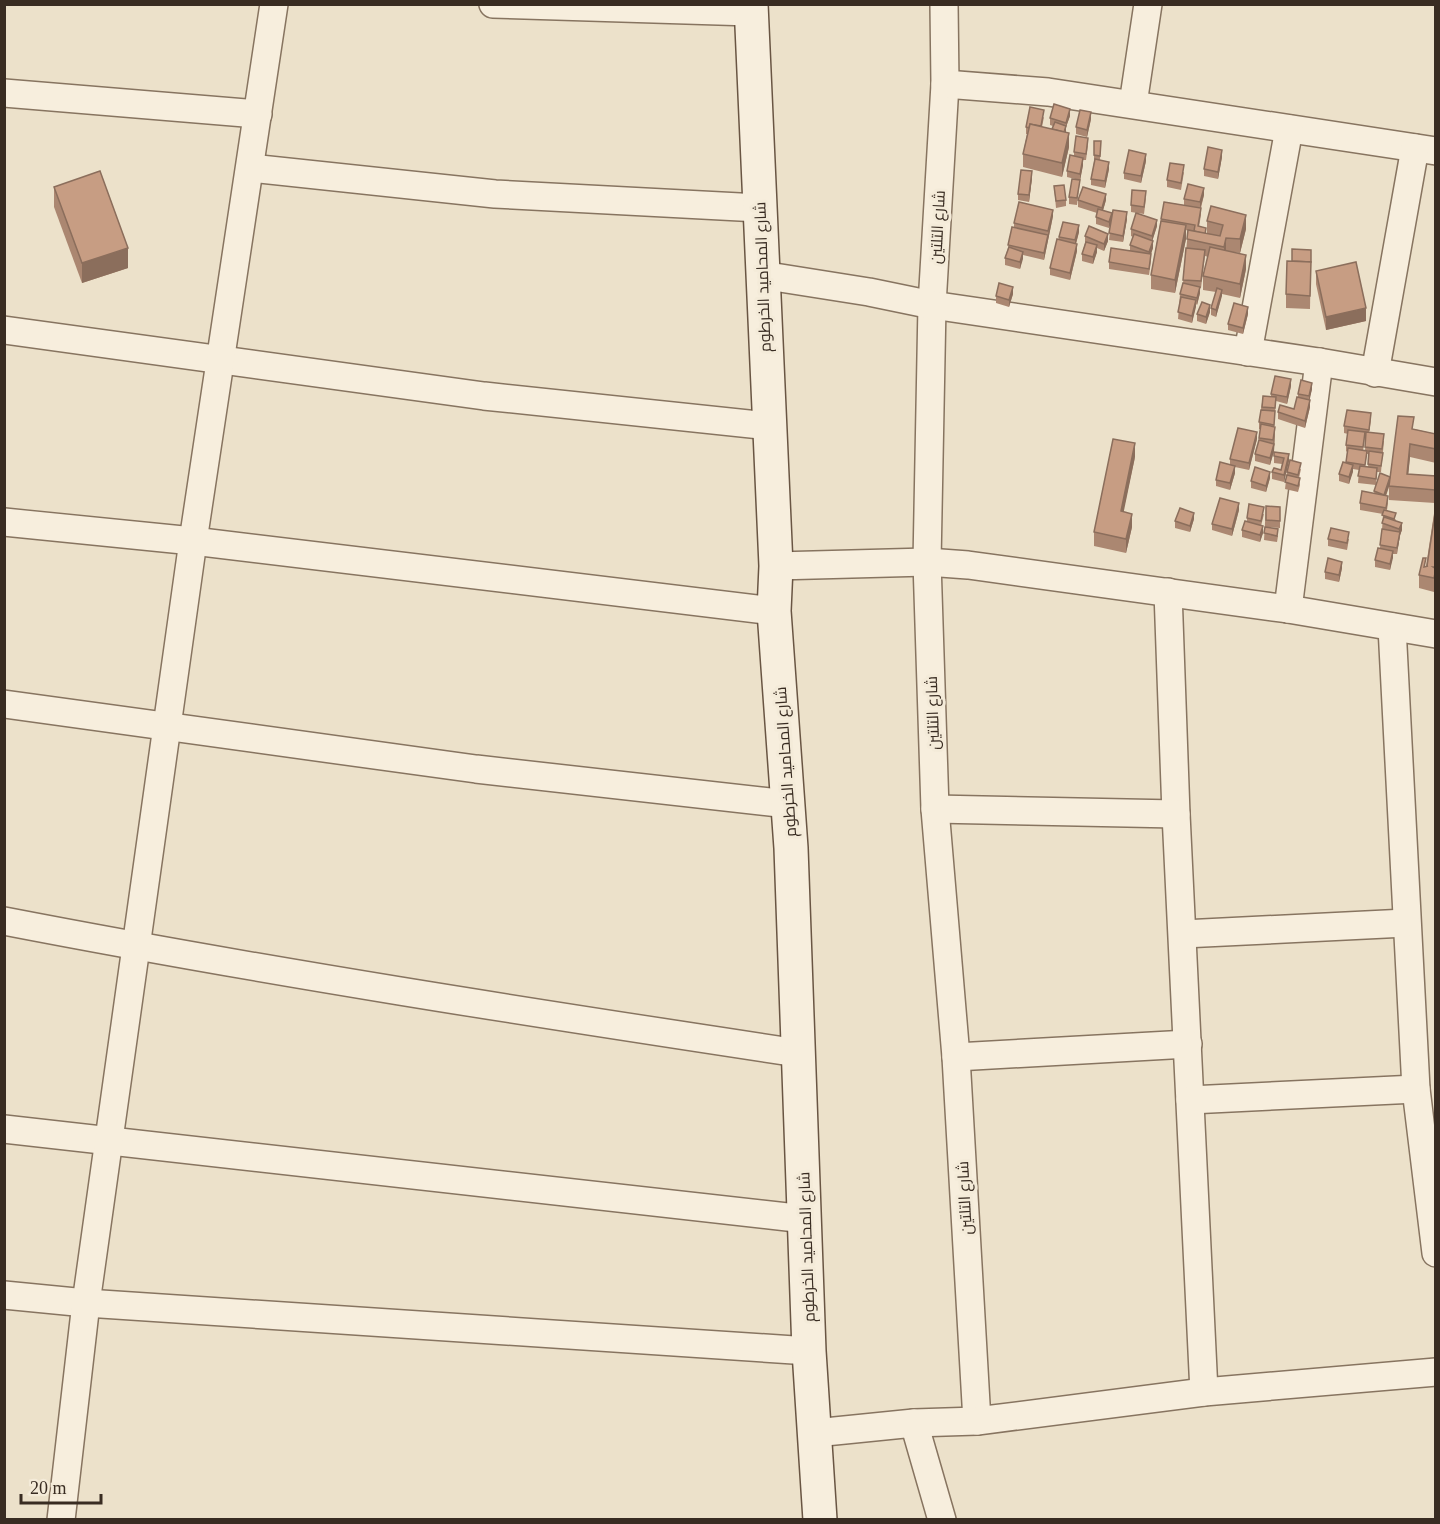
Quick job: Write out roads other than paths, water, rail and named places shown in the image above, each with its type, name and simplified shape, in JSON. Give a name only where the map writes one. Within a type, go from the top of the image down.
[{"type":"street","points":[[62,1520],[86,1303],[193,541],[274,4]]},
{"type":"street","points":[[493,4],[751,8]]},
{"type":"street","name":"شارع التلتين","points":[[944,4],[945,84],[932,305],[927,562],[935,809],[956,1057],[977,1420]]},
{"type":"street","points":[[1133,104],[1148,4]]},
{"type":"street","name":"شارع المحاميد الخرطوم","points":[[751,8],[776,566],[774,612],[788,804],[809,1351],[820,1520]]},
{"type":"street","points":[[945,84],[1048,92],[1425,150],[1375,373]]},
{"type":"street","points":[[4,93],[258,114]]},
{"type":"street","points":[[1248,352],[1289,129]]},
{"type":"street","points":[[251,168],[495,194],[759,208]]},
{"type":"street","points":[[762,275],[869,292],[932,305],[1319,362],[1436,382]]},
{"type":"street","points":[[4,330],[221,358],[484,396],[769,426]]},
{"type":"street","points":[[1288,609],[1319,362]]},
{"type":"street","points":[[4,522],[193,541],[774,612]]},
{"type":"street","points":[[776,566],[927,562],[968,565],[1288,609],[1436,634]]},
{"type":"street","points":[[1168,592],[1176,814],[1204,1392]]},
{"type":"street","points":[[1392,627],[1406,923],[1424,1035],[1416,1089],[1436,1253]]},
{"type":"street","points":[[4,704],[476,769],[788,804]]},
{"type":"street","points":[[935,809],[1176,814]]},
{"type":"street","points":[[4,921],[475,1005],[798,1053]]},
{"type":"street","points":[[1183,934],[1406,923]]},
{"type":"street","points":[[956,1057],[1188,1044]]},
{"type":"street","points":[[1190,1100],[1416,1089]]},
{"type":"street","points":[[4,1129],[805,1219]]},
{"type":"street","points":[[4,1295],[86,1303],[809,1351]]},
{"type":"street","points":[[815,1433],[914,1423],[977,1420],[1204,1392],[1435,1372],[1436,1378]]},
{"type":"street","points":[[914,1423],[942,1520]]}]
